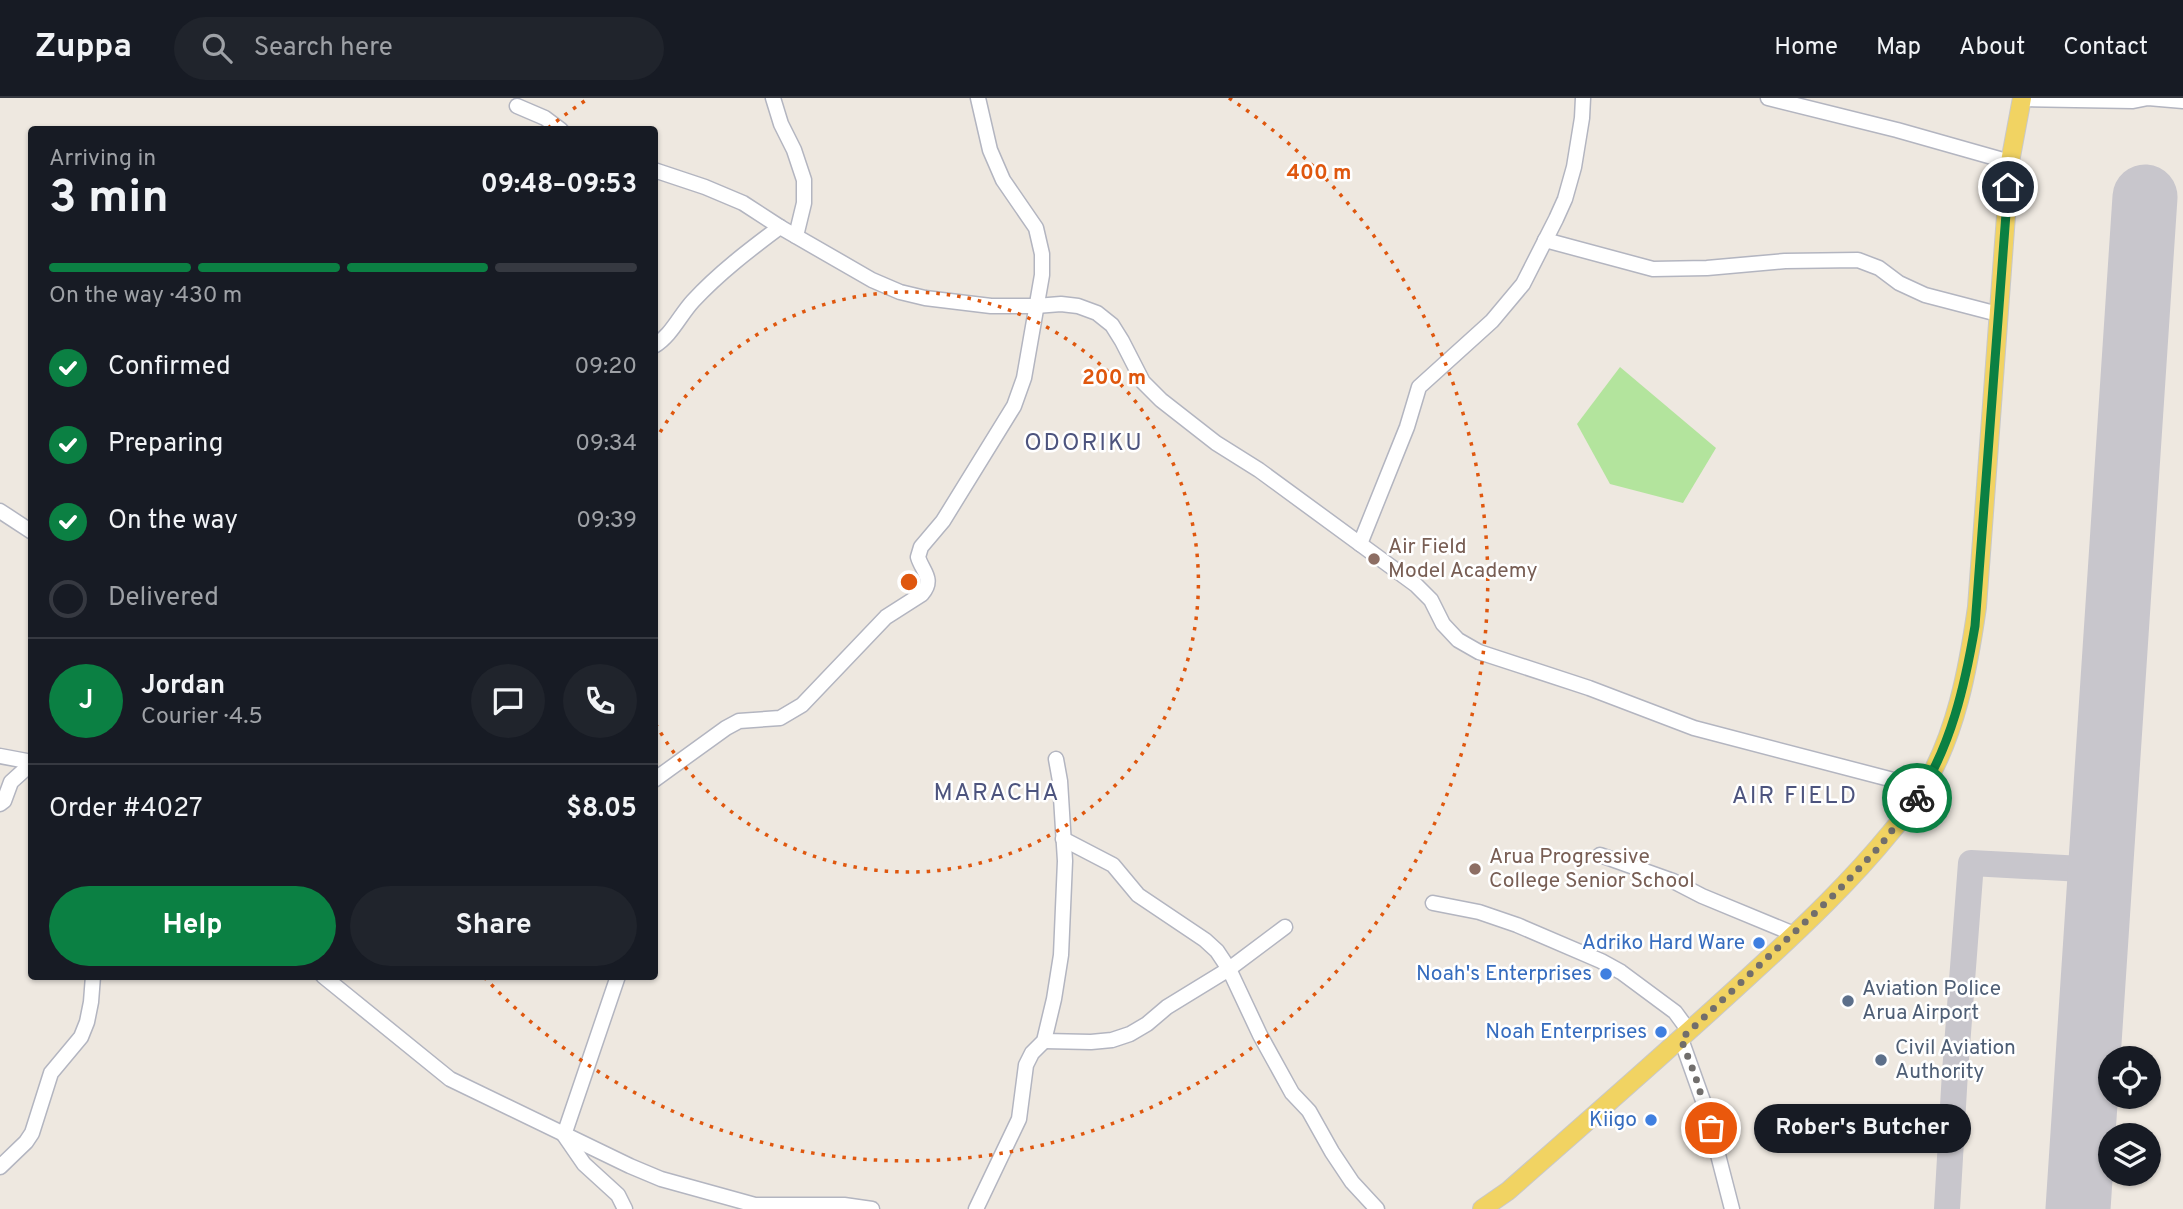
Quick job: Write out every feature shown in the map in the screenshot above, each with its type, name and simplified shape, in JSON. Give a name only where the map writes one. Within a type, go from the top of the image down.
[{"type":"main road","points":[[1482,1209],[1508,1191],[1685,1035],[1794,934],[1880,846],[1913,806],[1924,788],[1956,713],[1969,664],[1977,607],[2010,162],[2021,99]]},
{"type":"street","points":[[773,98],[804,180],[804,203],[796,236]]},
{"type":"street","points":[[658,777],[739,721],[780,718],[802,705],[886,617],[926,589],[928,578],[920,563],[919,551],[943,521],[1014,406],[1024,379],[1042,275],[1042,254],[1036,228],[999,173],[990,150],[978,98]]},
{"type":"street","points":[[1360,544],[1407,427],[1419,387],[1492,321],[1523,284],[1565,199],[1582,118],[1583,98]]},
{"type":"street","points":[[1768,98],[1898,130],[2010,162]]},
{"type":"street","points":[[2021,99],[2183,101]]},
{"type":"street","points":[[517,106],[545,118],[556,126]]},
{"type":"street","points":[[658,171],[743,203],[872,281],[900,292],[991,306],[1061,304],[1078,306],[1097,313],[1112,325],[1143,382],[1161,400],[1216,443],[1259,470],[1416,585],[1431,600],[1443,624],[1458,640],[1479,652],[1589,688],[1694,728],[1924,788]]},
{"type":"street","points":[[658,343],[667,335],[688,306],[727,268],[780,227]]},
{"type":"street","points":[[1545,240],[1653,269],[1707,268],[1775,261],[1858,260],[1879,268],[1899,283],[1925,295],[1998,314]]},
{"type":"street","points":[[0,511],[28,529]]},
{"type":"street","points":[[0,756],[28,762]]},
{"type":"street","points":[[976,1209],[1019,1119],[1026,1065],[1032,1053],[1044,1041],[1054,999],[1060,955],[1065,872],[1060,781],[1056,759]]},
{"type":"street","points":[[0,804],[4,801],[11,782],[28,767]]},
{"type":"street","points":[[1063,839],[1113,865],[1138,895],[1217,951],[1293,1093],[1309,1111],[1352,1182],[1377,1209]]},
{"type":"street","points":[[1600,855],[1673,881],[1702,896],[1794,934]]},
{"type":"street","points":[[1433,903],[1479,912],[1517,925],[1601,961],[1621,972],[1675,1012],[1685,1035],[1732,1209]]},
{"type":"street","points":[[1044,1041],[1091,1042],[1112,1040],[1130,1034],[1167,1007],[1229,969],[1284,928]]},
{"type":"street","points":[[0,1167],[32,1133],[51,1073],[81,1037],[87,1022],[93,980]]},
{"type":"street","points":[[328,980],[450,1079],[661,1179],[755,1205],[844,1205],[872,1209]]},
{"type":"street","points":[[564,1135],[617,980]]},
{"type":"street","points":[[564,1135],[584,1164],[618,1195],[625,1209]]},
{"type":"green space","points":[[1620,367],[1716,448],[1683,503],[1610,484],[1577,424]]},
{"type":"taxiway","points":[[1947,1209],[1971,863],[2101,870]]},
{"type":"runway","points":[[2078,1209],[2145,197]]},
{"type":"way so far","points":[[1711,1128],[1681,1039],[1836,893],[1880,846],[1917,798]]},
{"type":"place","name":"Air Field Model Academy","points":[[1374,559]]},
{"type":"place","name":"Arua Progressive College Senior School","points":[[1475,869]]},
{"type":"place","name":"Adriko Hard Ware","points":[[1759,943]]},
{"type":"place","name":"Noah's Enterprises","points":[[1606,974]]},
{"type":"place","name":"Aviation Police Arua Airport","points":[[1848,1001]]},
{"type":"place","name":"Noah Enterprises","points":[[1661,1032]]},
{"type":"place","name":"Civil Aviation Authority","points":[[1881,1060]]},
{"type":"place","name":"Kiigo","points":[[1651,1120]]},
{"type":"place","name":"Rober's Butcher","points":[[1711,1128]]},
{"type":"district","name":"ODORIKU","points":[[1084,444]]},
{"type":"district","name":"MARACHA","points":[[997,794]]},
{"type":"district","name":"AIR FIELD","points":[[1795,797]]},
{"type":"route","points":[[1917,798],[1940,755],[1956,713],[1969,664],[1975,626],[2008,187]]}]
